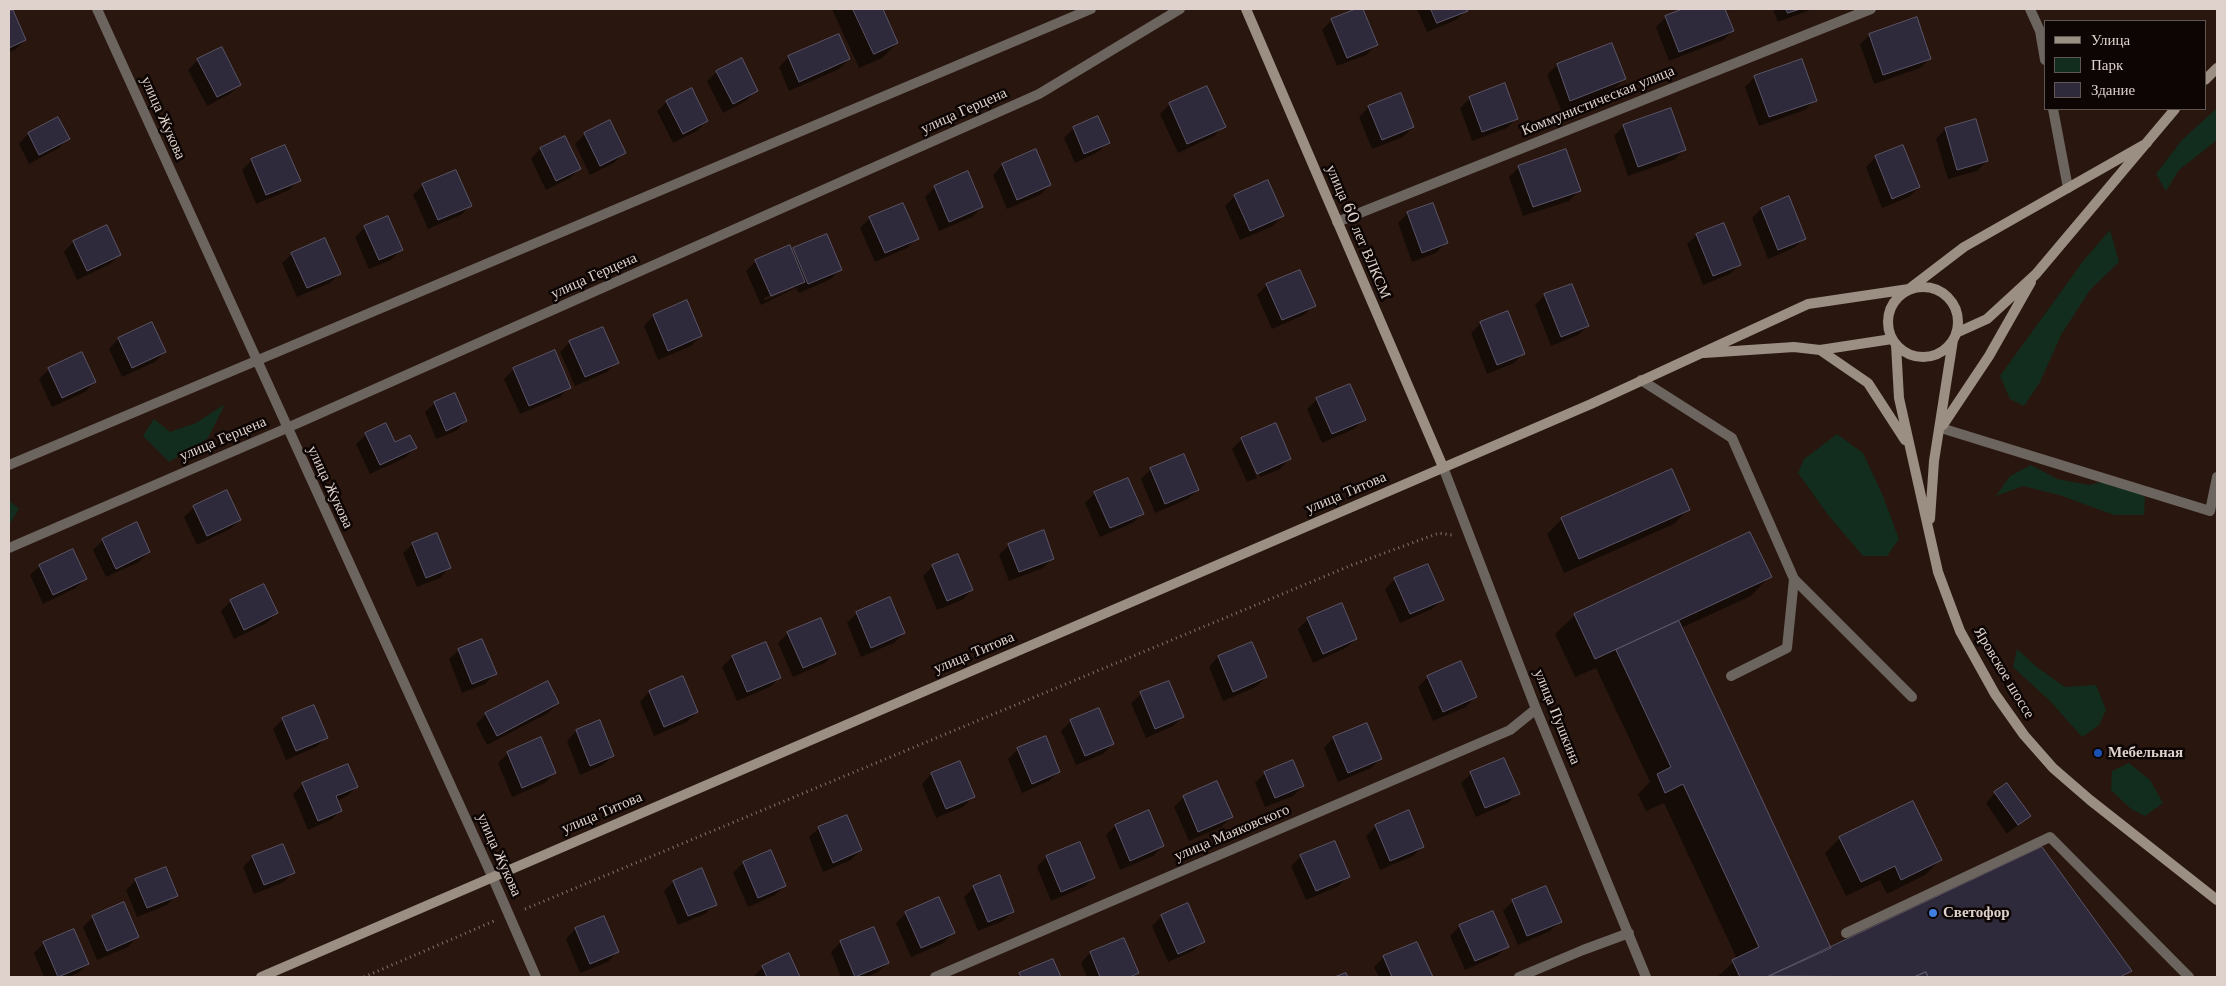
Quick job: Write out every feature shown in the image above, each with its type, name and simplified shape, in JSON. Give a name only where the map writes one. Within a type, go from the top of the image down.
[{"type":"main road","name":"улица 60 лет ВЛКСМ","points":[[1246,9],[1444,468]]},
{"type":"main road","points":[[2206,79],[2217,68]]},
{"type":"main road","points":[[1698,353],[1794,348],[1820,350],[1894,342],[1908,354],[1923,357],[1943,350],[1955,336],[1987,319],[2036,274],[2147,143],[2164,119],[2174,110]]},
{"type":"main road","points":[[1929,527],[1899,398],[1894,342],[1888,325],[1890,311],[1897,298],[1964,247],[2147,143]]},
{"type":"main road","points":[[1941,428],[1989,356],[2036,274]]},
{"type":"main road","points":[[1909,289],[1931,287],[1950,298],[1956,311],[1955,336],[1934,461],[1929,527]]},
{"type":"main road","name":"улица Титова","points":[[261,977],[1444,468],[1591,404],[1698,353],[1808,304],[1909,289]]},
{"type":"main road","points":[[1820,350],[1868,383],[1909,446]]},
{"type":"main road","name":"Яровское шоссе","points":[[1929,527],[1938,572],[1960,631],[1995,694],[2024,735],[2053,768],[2090,800],[2217,900]]},
{"type":"street","name":"улица Жукова","points":[[97,9],[492,876],[536,977]]},
{"type":"street","points":[[9,465],[1091,9]]},
{"type":"street","name":"улица Герцена","points":[[9,548],[287,428],[1039,94],[1180,9]]},
{"type":"street","name":"Коммунистическая улица","points":[[1337,222],[1871,9]]},
{"type":"street","points":[[2030,9],[2040,31],[2044,54]]},
{"type":"street","points":[[2054,110],[2068,188]]},
{"type":"street","points":[[1641,380],[1732,438],[1794,579],[1912,697]]},
{"type":"street","points":[[1941,428],[2213,512],[2217,477]]},
{"type":"street","name":"улица Пушкина","points":[[1444,468],[1536,709],[1646,977]]},
{"type":"street","points":[[1731,676],[1787,648],[1794,579]]},
{"type":"street","name":"улица Маяковского","points":[[935,977],[1510,730],[1536,709]]},
{"type":"street","points":[[1846,933],[2050,837],[2189,977]]},
{"type":"street","points":[[1518,977],[1629,933]]},
{"type":"path","points":[[364,977],[469,930],[581,887],[1352,565],[1439,533],[1471,539]]},
{"type":"green space","points":[[2217,108],[2217,140],[2179,170],[2166,191],[2156,174],[2182,140]]},
{"type":"green space","points":[[2110,230],[2119,262],[2090,290],[2061,335],[2040,382],[2024,406],[2010,399],[2000,376],[2084,260]]},
{"type":"green space","points":[[225,404],[208,438],[169,462],[143,436],[154,419],[170,432],[196,423]]},
{"type":"green space","points":[[1837,434],[1863,453],[1883,496],[1899,539],[1887,556],[1863,556],[1828,515],[1798,473],[1804,459]]},
{"type":"green space","points":[[2031,465],[2057,479],[2089,485],[2107,481],[2133,489],[2145,497],[2144,515],[2114,515],[2059,495],[2023,486],[1996,496],[2010,476]]},
{"type":"green space","points":[[9,500],[19,509],[9,525]]},
{"type":"green space","points":[[2017,649],[2038,668],[2065,687],[2096,685],[2106,710],[2099,725],[2082,737],[2051,702],[2013,667]]},
{"type":"green space","points":[[2129,763],[2150,780],[2163,803],[2145,816],[2131,809],[2111,790],[2112,771]]},
{"type":"building","points":[[853,9],[883,9],[898,43],[874,54]]},
{"type":"building","points":[[1356,9],[1363,9],[1378,45],[1347,58],[1331,19]]},
{"type":"building","points":[[1431,9],[1467,9],[1468,11],[1437,23]]},
{"type":"building","points":[[1683,9],[1725,9],[1734,31],[1679,52],[1665,16]]},
{"type":"building","points":[[1786,9],[1800,9],[1788,13]]},
{"type":"building","points":[[13,10],[26,40],[9,48],[9,12]]},
{"type":"building","points":[[1917,17],[1931,59],[1883,75],[1869,34]]},
{"type":"building","points":[[839,34],[850,59],[799,82],[788,56]]},
{"type":"building","points":[[1612,43],[1626,79],[1570,101],[1557,64]]},
{"type":"building","points":[[222,47],[241,85],[217,97],[197,59]]},
{"type":"building","points":[[742,58],[758,91],[733,104],[716,71]]},
{"type":"building","points":[[1802,59],[1817,101],[1769,117],[1754,76]]},
{"type":"building","points":[[1505,83],[1518,119],[1482,132],[1469,97]]},
{"type":"building","points":[[1207,86],[1226,127],[1187,144],[1169,103]]},
{"type":"building","points":[[692,88],[708,121],[683,134],[666,101]]},
{"type":"building","points":[[1401,93],[1414,127],[1382,140],[1368,106]]},
{"type":"building","points":[[1671,108],[1686,150],[1638,167],[1623,125]]},
{"type":"building","points":[[1098,116],[1110,143],[1084,154],[1073,127]]},
{"type":"building","points":[[58,117],[70,139],[39,155],[28,133]]},
{"type":"building","points":[[1976,119],[1988,161],[1957,170],[1945,128]]},
{"type":"building","points":[[610,120],[626,153],[600,166],[584,133]]},
{"type":"building","points":[[565,136],[581,169],[556,181],[540,148]]},
{"type":"building","points":[[285,145],[301,181],[266,195],[251,159]]},
{"type":"building","points":[[1903,145],[1920,187],[1892,199],[1875,156]]},
{"type":"building","points":[[1036,149],[1051,185],[1017,200],[1002,164]]},
{"type":"building","points":[[1566,149],[1581,191],[1533,207],[1518,166]]},
{"type":"building","points":[[456,170],[472,206],[438,220],[422,184]]},
{"type":"building","points":[[968,171],[983,207],[949,222],[934,186]]},
{"type":"building","points":[[1268,180],[1284,216],[1250,231],[1234,195]]},
{"type":"building","points":[[1789,196],[1806,239],[1778,250],[1761,208]]},
{"type":"building","points":[[903,203],[919,239],[885,253],[869,217]]},
{"type":"building","points":[[1433,203],[1448,243],[1422,253],[1407,212]]},
{"type":"building","points":[[388,216],[403,250],[379,260],[364,226]]},
{"type":"building","points":[[1724,223],[1741,265],[1713,276],[1696,234]]},
{"type":"building","points":[[107,225],[121,255],[87,271],[73,241]]},
{"type":"building","points":[[827,234],[842,270],[808,284],[793,248]]},
{"type":"building","points":[[325,238],[341,274],[307,288],[291,253]]},
{"type":"building","points":[[790,245],[805,282],[771,296],[755,260]]},
{"type":"building","points":[[1300,270],[1316,306],[1282,320],[1266,284]]},
{"type":"building","points":[[1572,284],[1589,326],[1561,337],[1544,294]]},
{"type":"building","points":[[687,300],[702,336],[668,351],[653,315]]},
{"type":"building","points":[[1508,311],[1525,354],[1497,365],[1480,322]]},
{"type":"building","points":[[152,322],[166,352],[132,368],[118,338]]},
{"type":"building","points":[[603,327],[619,363],[585,377],[569,341]]},
{"type":"building","points":[[555,350],[571,388],[529,406],[513,368]]},
{"type":"building","points":[[82,352],[96,382],[62,398],[48,368]]},
{"type":"building","points":[[1350,384],[1366,420],[1332,434],[1316,398]]},
{"type":"building","points":[[455,393],[467,421],[446,431],[434,402]]},
{"type":"building","points":[[386,423],[395,442],[410,435],[417,448],[380,465],[365,433]]},
{"type":"building","points":[[1276,423],[1291,459],[1257,474],[1241,438]]},
{"type":"building","points":[[1184,454],[1199,490],[1165,504],[1150,468]]},
{"type":"building","points":[[1672,469],[1690,510],[1579,559],[1561,518]]},
{"type":"building","points":[[1128,478],[1144,514],[1110,528],[1094,492]]},
{"type":"building","points":[[227,490],[241,520],[207,536],[193,506]]},
{"type":"building","points":[[137,522],[150,552],[116,569],[102,539]]},
{"type":"building","points":[[1044,530],[1054,559],[1019,572],[1008,544]]},
{"type":"building","points":[[1750,532],[1772,577],[1595,659],[1574,614]]},
{"type":"building","points":[[437,533],[451,568],[426,578],[412,543]]},
{"type":"building","points":[[73,549],[87,579],[53,595],[39,565]]},
{"type":"building","points":[[958,554],[973,590],[947,601],[932,565]]},
{"type":"building","points":[[1428,564],[1444,600],[1410,614],[1394,578]]},
{"type":"building","points":[[264,584],[278,613],[244,630],[230,600]]},
{"type":"building","points":[[890,597],[905,633],[871,648],[856,612]]},
{"type":"building","points":[[1342,603],[1357,639],[1323,654],[1307,618]]},
{"type":"building","points":[[821,618],[836,654],[803,668],[787,632]]},
{"type":"building","points":[[1679,621],[1831,948],[1767,977],[1740,977],[1732,960],[1759,947],[1683,784],[1665,793],[1657,774],[1671,767],[1616,650]]},
{"type":"building","points":[[482,639],[497,674],[472,684],[458,649]]},
{"type":"building","points":[[766,642],[781,678],[747,692],[732,656]]},
{"type":"building","points":[[1252,642],[1267,677],[1233,692],[1218,656]]},
{"type":"building","points":[[1461,661],[1477,697],[1443,712],[1427,676]]},
{"type":"building","points":[[683,676],[698,712],[664,727],[649,691]]},
{"type":"building","points":[[548,681],[559,703],[497,736],[485,713]]},
{"type":"building","points":[[1169,681],[1184,717],[1155,729],[1140,692]]},
{"type":"building","points":[[314,705],[328,738],[296,751],[282,718]]},
{"type":"building","points":[[1099,708],[1114,744],[1085,756],[1070,720]]},
{"type":"building","points":[[600,720],[614,756],[590,766],[576,730]]},
{"type":"building","points":[[1367,723],[1382,759],[1348,773],[1333,737]]},
{"type":"building","points":[[1046,736],[1060,772],[1032,784],[1017,748]]},
{"type":"building","points":[[541,737],[556,773],[522,788],[507,752]]},
{"type":"building","points":[[1504,758],[1520,794],[1485,808],[1470,772]]},
{"type":"building","points":[[1293,760],[1304,786],[1275,798],[1264,772]]},
{"type":"building","points":[[960,761],[975,797],[946,809],[931,773]]},
{"type":"building","points":[[348,764],[358,787],[336,796],[342,811],[318,821],[302,783]]},
{"type":"building","points":[[1217,781],[1233,817],[1198,832],[1183,796]]},
{"type":"building","points":[[2007,783],[2031,816],[2018,825],[1994,792]]},
{"type":"building","points":[[1913,801],[1942,860],[1901,880],[1895,866],[1861,882],[1839,837]]},
{"type":"building","points":[[1149,810],[1164,846],[1130,861],[1115,825]]},
{"type":"building","points":[[1409,810],[1424,847],[1390,861],[1375,825]]},
{"type":"building","points":[[847,815],[862,850],[833,863],[818,827]]},
{"type":"building","points":[[1335,841],[1350,877],[1316,891],[1300,855]]},
{"type":"building","points":[[1080,842],[1095,878],[1061,892],[1046,856]]},
{"type":"building","points":[[283,844],[295,873],[264,885],[252,856]]},
{"type":"building","points":[[2042,847],[2132,971],[2120,977],[1928,977],[1926,972],[1914,977],[1769,976]]},
{"type":"building","points":[[771,850],[786,886],[758,898],[743,862]]},
{"type":"building","points":[[166,867],[178,896],[147,908],[135,879]]},
{"type":"building","points":[[702,868],[717,905],[688,916],[673,881]]},
{"type":"building","points":[[1000,875],[1014,912],[988,922],[973,886]]},
{"type":"building","points":[[1546,886],[1562,922],[1527,936],[1512,900]]},
{"type":"building","points":[[939,897],[955,933],[921,948],[905,912]]},
{"type":"building","points":[[124,902],[139,937],[107,951],[92,916]]},
{"type":"building","points":[[1188,903],[1205,942],[1178,954],[1161,915]]},
{"type":"building","points":[[1493,911],[1509,947],[1475,961],[1459,925]]},
{"type":"building","points":[[604,916],[619,952],[590,964],[575,928]]},
{"type":"building","points":[[874,927],[889,963],[855,977],[840,941]]},
{"type":"building","points":[[74,929],[89,964],[58,977],[43,942]]},
{"type":"building","points":[[1124,938],[1139,973],[1130,977],[1100,977],[1090,952]]},
{"type":"building","points":[[1417,942],[1433,977],[1392,977],[1383,956]]},
{"type":"building","points":[[789,953],[800,977],[767,977],[762,966]]},
{"type":"building","points":[[1053,959],[1061,977],[1021,977],[1019,973]]},
{"type":"building","points":[[1926,972],[1928,977],[1914,977]]},
{"type":"building","points":[[1346,973],[1348,977],[1335,977]]},
{"type":"place","name":"Мебельная","points":[[2098,753]]},
{"type":"place","name":"Светофор","points":[[1933,913]]}]
